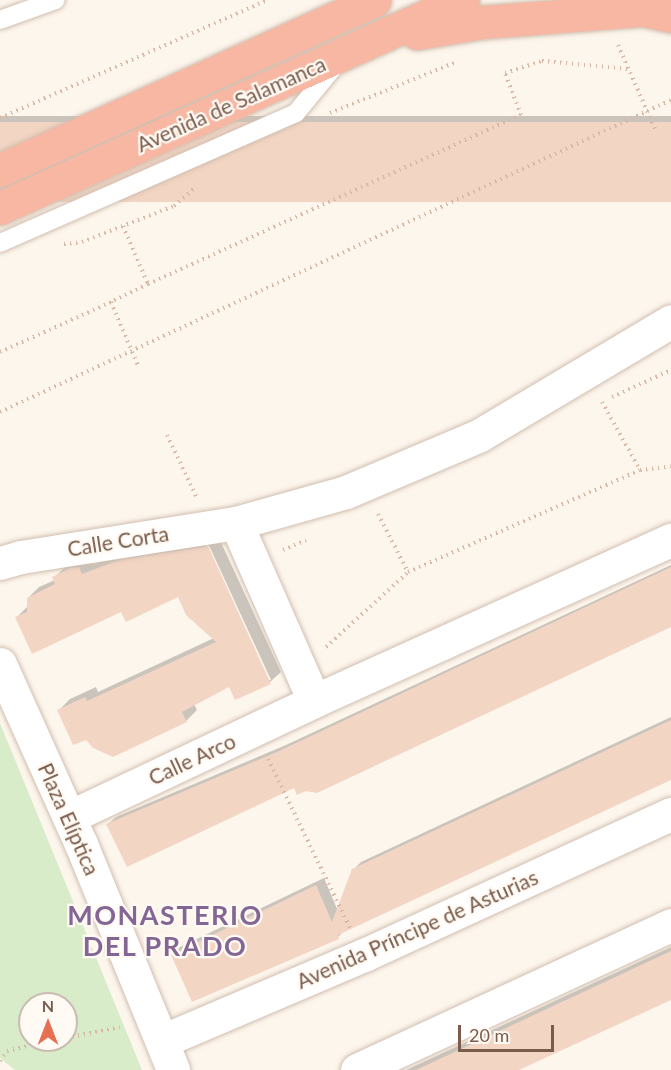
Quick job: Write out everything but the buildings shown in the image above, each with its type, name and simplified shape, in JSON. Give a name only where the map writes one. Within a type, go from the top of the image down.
[{"type":"highway","name":"Avenida de Salamanca","points":[[0,170],[374,0]]},
{"type":"highway","name":"Avenida de Salamanca","points":[[0,208],[462,0]]},
{"type":"highway","points":[[359,46],[483,22],[652,12]]},
{"type":"street","name":"Calle Corta","points":[[0,563],[21,557],[236,523],[346,492],[480,435],[671,321]]},
{"type":"street","points":[[236,523],[315,701]]},
{"type":"street","name":"Calle Arco","points":[[69,817],[315,701],[671,540]]},
{"type":"street","name":"Plaza Elíptica","points":[[0,664],[69,817],[167,1056]]},
{"type":"street","name":"Avenida Príncipe de Asturias","points":[[167,1056],[364,955],[671,814]]},
{"type":"street","points":[[357,1070],[671,925]]},
{"type":"lane","points":[[0,20],[56,0]]},
{"type":"lane","points":[[0,243],[296,113],[359,46]]},
{"type":"path","points":[[0,118],[268,0]]},
{"type":"path","points":[[614,36],[655,129]]},
{"type":"path","points":[[320,117],[460,60]]},
{"type":"path","points":[[0,352],[521,115],[505,73],[542,61],[629,69]]},
{"type":"path","points":[[0,412],[671,100]]},
{"type":"path","points":[[62,245],[82,242],[174,206],[200,183]]},
{"type":"path","points":[[123,225],[148,284]]},
{"type":"path","points":[[111,302],[139,368]]},
{"type":"path","points":[[602,402],[640,470]]},
{"type":"path","points":[[301,670],[408,572],[640,470],[671,466]]},
{"type":"path","points":[[375,508],[408,572]]},
{"type":"path","points":[[253,730],[364,955]]},
{"type":"path","points":[[78,1035],[128,1025],[149,1011]]},
{"type":"path","points":[[0,1061],[7,1051],[18,1048]]},
{"type":"green space","points":[[0,723],[142,1070],[15,1070],[0,1058]]},
{"type":"district","name":"MONASTERIO DEL PRADO","points":[[165,930]]}]
